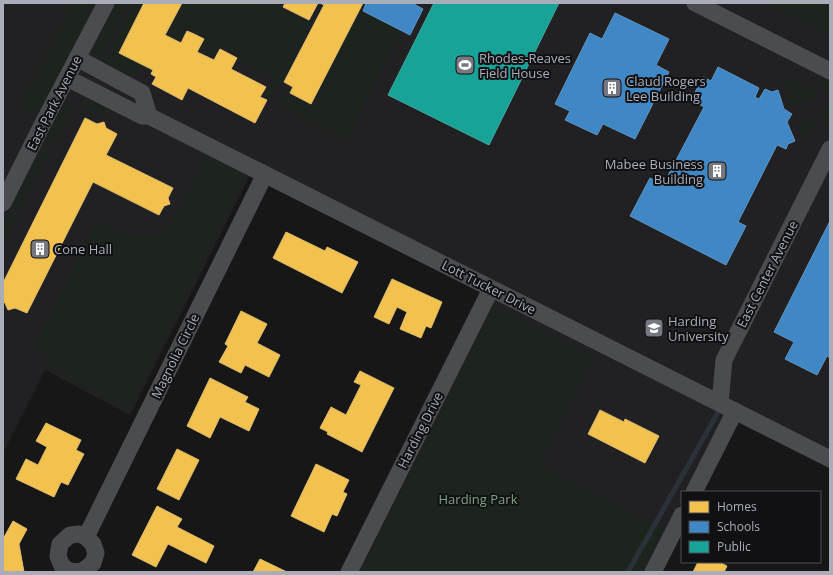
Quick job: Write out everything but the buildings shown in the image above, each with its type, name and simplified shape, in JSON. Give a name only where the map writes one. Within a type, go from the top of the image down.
[{"type":"street","name":"East Park Avenue","points":[[3,204],[106,3]]},
{"type":"street","points":[[695,3],[830,71]]},
{"type":"street","name":"Lott Tucker Drive","points":[[72,68],[142,116],[148,112],[265,174],[830,459]]},
{"type":"street","name":"East Center Avenue","points":[[720,404],[724,360],[830,149]]},
{"type":"street","name":"Magnolia Circle","points":[[86,537],[265,174]]},
{"type":"street","name":"Harding Drive","points":[[349,572],[491,288]]},
{"type":"street","points":[[695,491],[735,411]]},
{"type":"street","points":[[653,572],[681,517]]},
{"type":"shaded area","name":"Harding University","points":[[3,3],[830,3],[830,453],[732,403],[687,491],[681,491],[681,503],[645,572],[357,572],[498,286],[256,163],[130,415],[45,370],[3,453]]},
{"type":"green space","points":[[72,3],[96,3],[43,105],[37,111],[31,113],[18,109]]},
{"type":"green space","points":[[118,3],[129,3],[98,63],[93,57],[94,48]]},
{"type":"green space","points":[[133,3],[144,3],[119,53],[142,65],[135,77],[104,61]]},
{"type":"green space","points":[[182,3],[264,3],[268,5],[269,3],[282,3],[279,9],[311,25],[272,100],[264,96],[273,77],[239,60],[241,56],[218,44],[212,57],[200,50],[206,38],[186,27],[179,42],[165,35]]},
{"type":"green space","points":[[764,3],[830,3],[830,36]]},
{"type":"green space","points":[[360,10],[401,31],[346,140],[279,106],[285,93],[312,106]]},
{"type":"green space","points":[[825,76],[830,78],[830,92],[818,86],[822,78]]},
{"type":"green space","points":[[790,78],[814,88],[816,99],[792,106],[783,80]]},
{"type":"green space","points":[[87,93],[111,106],[105,117],[81,105]]},
{"type":"green space","points":[[830,101],[830,124],[821,119]]},
{"type":"green space","points":[[65,103],[73,108],[55,144],[46,139]]},
{"type":"green space","points":[[813,118],[815,122],[804,141],[798,123]]},
{"type":"green space","points":[[43,146],[51,150],[3,243],[3,224]]},
{"type":"green space","points":[[207,151],[247,172],[129,410],[45,365],[49,356],[34,348],[98,220],[123,232],[141,237],[156,235],[172,222]]},
{"type":"green space","name":"Harding Park","points":[[493,305],[595,357],[542,464],[663,530],[641,572],[361,572]]},
{"type":"waterway","points":[[628,572],[717,414]]},
{"type":"place","name":"Rhodes-Reaves Field House","points":[[465,65]]},
{"type":"place","name":"Claud Rogers Lee Building","points":[[612,88]]},
{"type":"place","name":"Mabee Business Building","points":[[717,171]]},
{"type":"place","name":"Cone Hall","points":[[40,249]]},
{"type":"place","name":"Harding University","points":[[654,328]]}]
